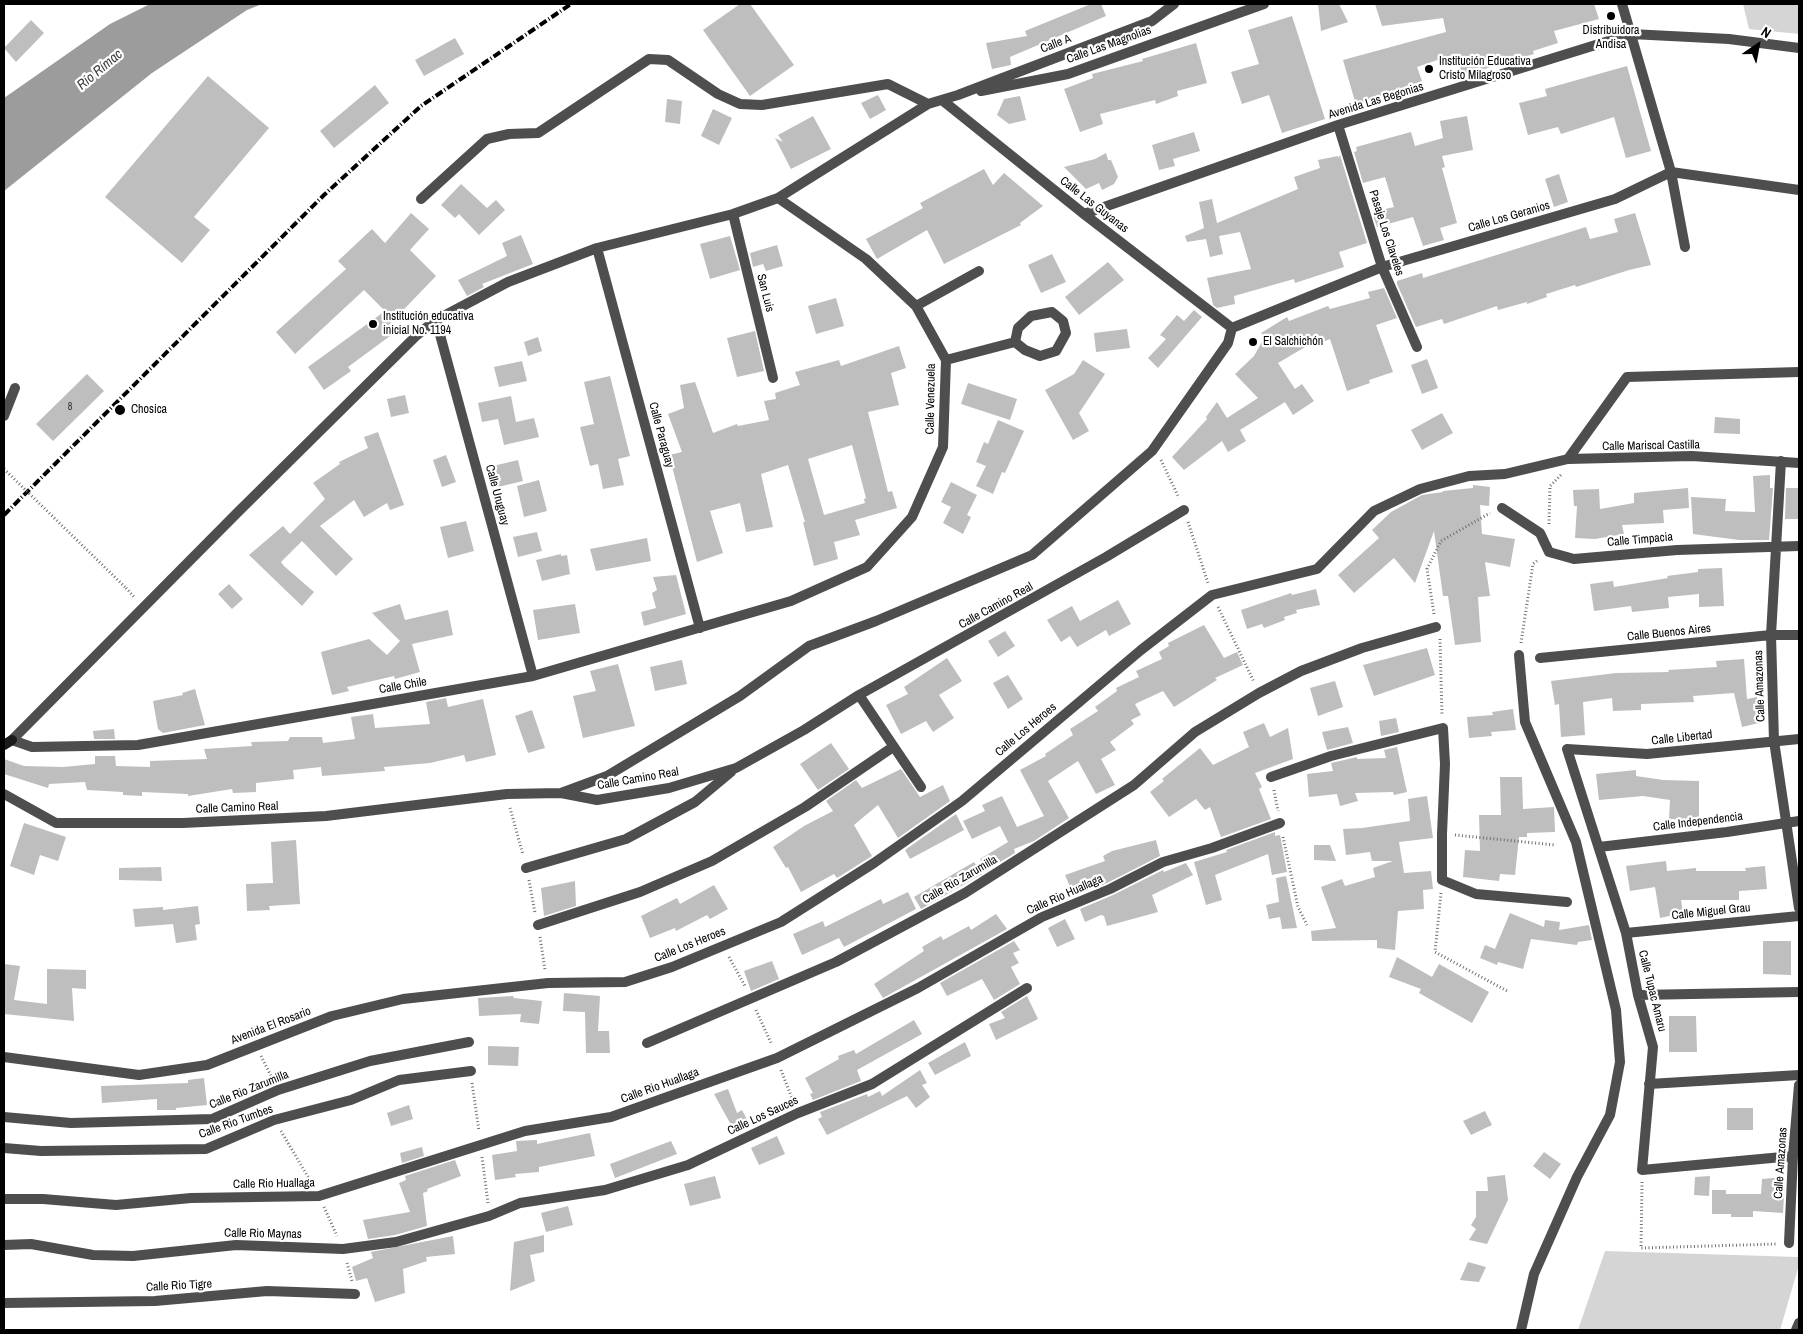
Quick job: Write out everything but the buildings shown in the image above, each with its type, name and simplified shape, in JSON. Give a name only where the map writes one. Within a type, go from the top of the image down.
[{"type":"street","name":"Calle A","points":[[8,742],[417,335],[436,320],[508,282],[597,248],[733,214],[778,198],[928,104],[958,95],[1152,20],[1174,4]]},
{"type":"street","name":"Calle Las Magnolias","points":[[958,95],[1068,74],[1264,4]]},
{"type":"street","points":[[1622,4],[1671,172],[1685,247]]},
{"type":"street","name":"Avenida Las Begonias","points":[[1084,214],[1338,125],[1631,34],[1729,39],[1799,48]]},
{"type":"street","points":[[421,199],[487,139],[509,134],[526,135],[538,133],[649,59],[668,60],[718,94],[740,104],[762,105],[888,84],[928,104]]},
{"type":"street","name":"Calle Las Guyanas","points":[[942,100],[1084,214],[1232,328]]},
{"type":"street","name":"Pasaje Los Claveles","points":[[1338,125],[1382,267],[1416,347]]},
{"type":"street","points":[[1671,172],[1799,190]]},
{"type":"street","name":"Calle Los Geranios","points":[[1232,328],[1382,267],[1615,200],[1671,172]]},
{"type":"street","name":"Calle Venezuela","points":[[778,198],[866,259],[916,306],[946,360],[943,447],[912,517],[867,567],[790,601]]},
{"type":"street","name":"San Luis","points":[[733,214],[773,378]]},
{"type":"street","name":"Calle Paraguay","points":[[597,248],[700,628]]},
{"type":"street","points":[[916,306],[979,271]]},
{"type":"street","points":[[1052,312],[1063,321],[1066,333],[1056,351],[1040,356],[1025,350],[1015,342],[1018,328],[1031,316],[1052,312]]},
{"type":"street","name":"Calle Uruguay","points":[[436,320],[533,676]]},
{"type":"street","points":[[561,793],[607,776],[740,696],[809,646],[876,621],[1032,555],[1152,451],[1228,343],[1232,328]]},
{"type":"street","points":[[946,360],[1015,342]]},
{"type":"street","points":[[1568,459],[1627,377],[1799,372]]},
{"type":"street","points":[[4,416],[15,388]]},
{"type":"street","name":"Calle Mariscal Castilla","points":[[1505,474],[1568,459],[1692,456],[1799,463]]},
{"type":"street","name":"Calle Amazonas","points":[[1781,461],[1771,635],[1774,741],[1799,908]]},
{"type":"street","name":"Calle Los Heroes","points":[[548,983],[625,982],[672,966],[782,922],[874,864],[962,801],[1141,650],[1212,595],[1317,569],[1374,512],[1420,489],[1469,476],[1505,474]]},
{"type":"street","name":"Calle Timpacia","points":[[1502,508],[1540,533],[1549,552],[1574,559],[1677,550],[1799,546]]},
{"type":"street","name":"Calle Camino Real","points":[[4,794],[56,822],[184,823],[326,816],[507,794],[561,793],[596,800],[669,788],[736,768],[804,730],[859,695],[1023,605],[1184,510]]},
{"type":"street","name":"Calle Chile","points":[[8,742],[32,747],[138,745],[533,676],[790,601]]},
{"type":"street","name":"Calle Rio Zarumilla","points":[[647,1043],[752,1000],[836,962],[966,893],[1134,785],[1195,732],[1259,693],[1310,668],[1362,648],[1436,627]]},
{"type":"street","name":"Calle Buenos Aires","points":[[1540,658],[1771,635],[1799,635]]},
{"type":"street","points":[[1519,655],[1525,722],[1576,842],[1616,1010],[1620,1062],[1610,1115],[1577,1177],[1534,1274],[1521,1330]]},
{"type":"street","points":[[859,695],[922,787]]},
{"type":"street","points":[[1271,777],[1331,756],[1443,728],[1446,764],[1442,834],[1442,880],[1476,894],[1567,902]]},
{"type":"street","name":"Calle Libertad","points":[[1567,749],[1647,754],[1799,739]]},
{"type":"street","points":[[538,925],[640,892],[712,861],[805,807],[893,747]]},
{"type":"street","name":"Calle Tupac Amaru","points":[[1567,749],[1626,934],[1638,995],[1653,1047],[1642,1170]]},
{"type":"street","points":[[526,868],[626,839],[695,802],[736,768]]},
{"type":"street","name":"Calle Independencia","points":[[1599,847],[1728,832],[1799,821]]},
{"type":"street","name":"Calle Rio Huallaga","points":[[4,1199],[43,1199],[116,1205],[191,1198],[319,1196],[525,1131],[611,1117],[777,1058],[918,988],[972,959],[1042,917],[1110,889],[1163,862],[1212,848],[1280,824]]},
{"type":"street","name":"Calle Miguel Grau","points":[[1626,934],[1799,916]]},
{"type":"street","name":"Avenida El Rosario","points":[[4,1056],[139,1075],[207,1064],[332,1016],[403,999],[548,983]]},
{"type":"street","name":"Calle Los Sauces","points":[[489,1216],[520,1203],[605,1190],[688,1165],[798,1113],[872,1084],[1027,988]]},
{"type":"street","points":[[1638,995],[1799,992]]},
{"type":"street","name":"Calle Rio Zarumilla","points":[[4,1118],[70,1123],[212,1119],[278,1090],[370,1061],[469,1042]]},
{"type":"street","name":"Calle Rio Tumbes","points":[[4,1148],[42,1151],[206,1149],[274,1120],[351,1100],[399,1080],[470,1071]]},
{"type":"street","points":[[1649,1084],[1799,1075]]},
{"type":"street","name":"Calle Amazonas","points":[[1789,1243],[1793,1156],[1799,1085]]},
{"type":"street","points":[[1642,1170],[1793,1156]]},
{"type":"street","name":"Calle Rio Maynas","points":[[4,1244],[31,1244],[93,1255],[133,1256],[236,1244],[342,1249],[396,1242],[489,1216]]},
{"type":"street","name":"Calle Rio Tigre","points":[[4,1303],[155,1301],[267,1291],[356,1294]]},
{"type":"street","points":[[1796,1330],[1799,1323]]},
{"type":"path","points":[[1152,451],[1163,462],[1184,510],[1212,595],[1259,693]]},
{"type":"path","points":[[4,469],[126,588]]},
{"type":"path","points":[[1443,728],[1439,634],[1436,627],[1427,569],[1441,541],[1502,508]]},
{"type":"path","points":[[1271,777],[1298,907],[1307,925]]},
{"type":"path","points":[[507,794],[526,868],[548,983]]},
{"type":"path","points":[[1442,834],[1555,845]]},
{"type":"path","points":[[1442,880],[1435,952],[1510,992]]},
{"type":"path","points":[[723,945],[752,1000],[798,1113]]},
{"type":"path","points":[[255,1045],[278,1090]]},
{"type":"path","points":[[1642,1170],[1641,1248],[1789,1243]]},
{"type":"shaded area","points":[[1743,4],[1799,4],[1799,34],[1749,29]]},
{"type":"shaded area","points":[[1605,1251],[1799,1257],[1799,1265],[1780,1330],[1578,1330]]},
{"type":"water","name":"Río Rímac","points":[[150,4],[262,4],[247,10],[152,73],[4,191],[4,98],[110,24]]},
{"type":"railway","points":[[4,515],[324,195],[421,106],[571,4]]},
{"type":"place","name":"Distribuidora Andisa","points":[[1611,16]]},
{"type":"place","name":"Institución Educativa Cristo Milagroso","points":[[1429,69]]},
{"type":"place","name":"Institución educativa inicial No. 1194","points":[[373,324]]},
{"type":"place","name":"El Salchichón","points":[[1253,342]]},
{"type":"place","name":"Chosica","points":[[120,410]]}]
